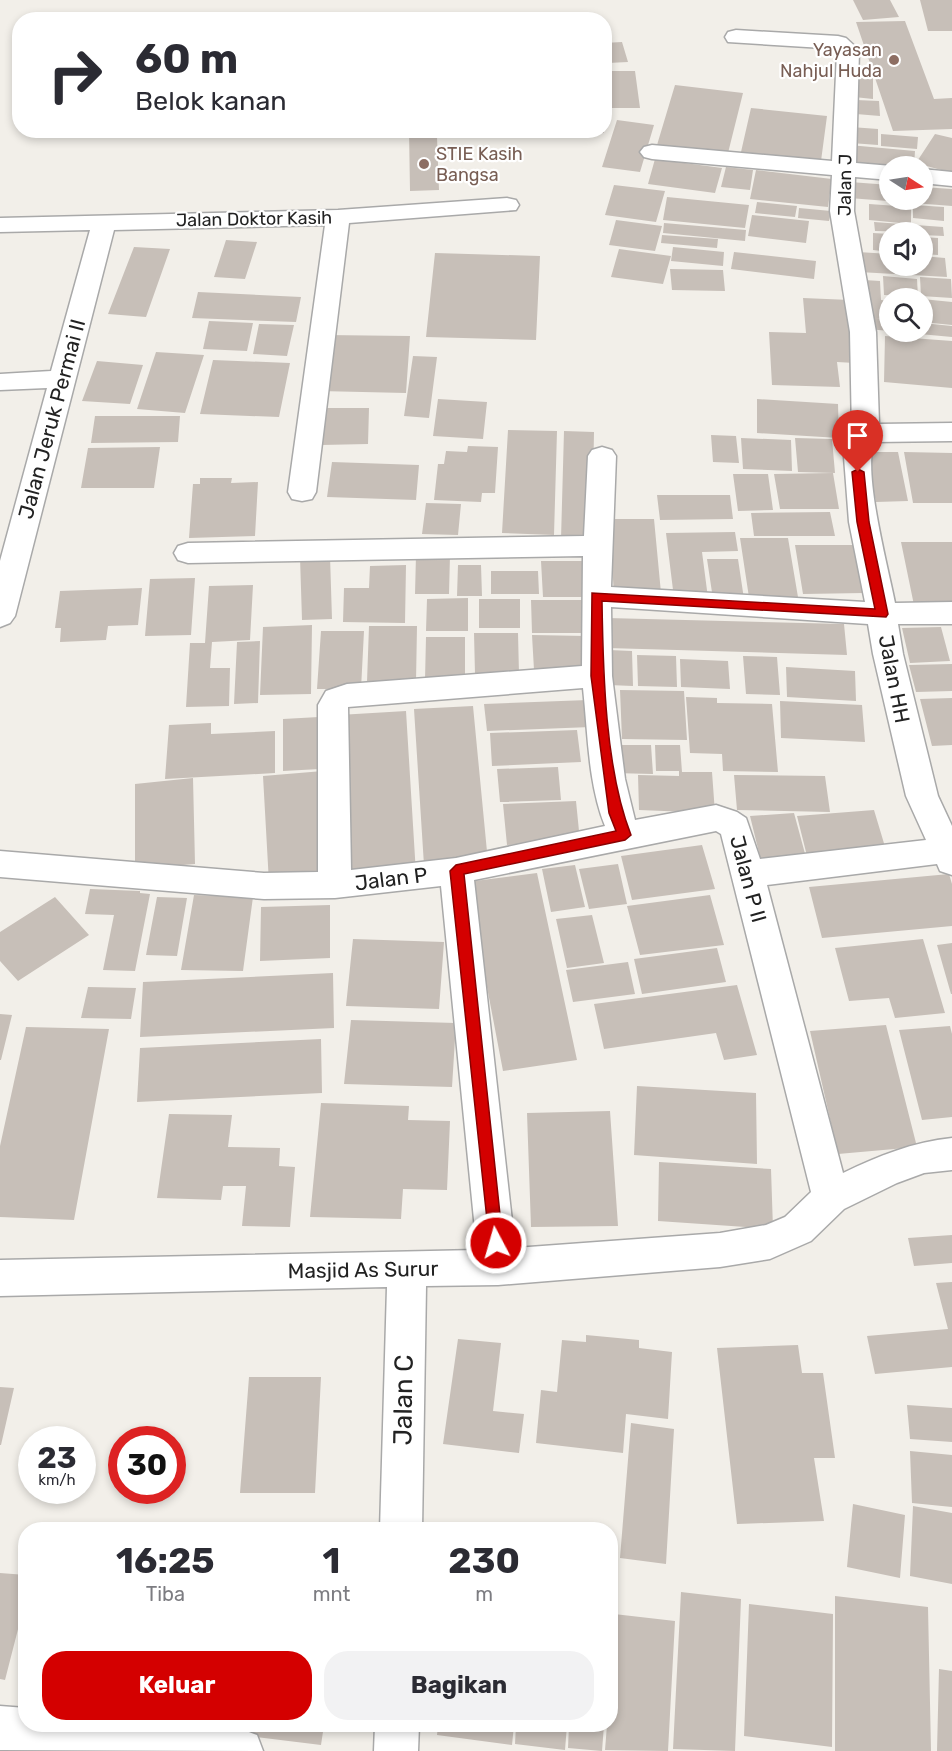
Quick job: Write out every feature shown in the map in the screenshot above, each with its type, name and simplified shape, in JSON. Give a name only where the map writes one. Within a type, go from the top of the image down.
[{"type":"street","name":"Jalan J","points":[[736,37],[823,41],[845,46],[848,50],[842,211],[863,332],[866,433]]},
{"type":"street","points":[[652,152],[879,172]]},
{"type":"street","points":[[933,177],[952,179]]},
{"type":"street","name":"Jalan Doktor Kasih","points":[[0,225],[338,217],[507,205]]},
{"type":"street","points":[[302,492],[338,217]]},
{"type":"street","name":"Jalan Jeruk Permai II","points":[[0,616],[104,222]]},
{"type":"street","points":[[0,382],[63,379]]},
{"type":"street","points":[[866,433],[952,432]]},
{"type":"street","name":"Jalan HH","points":[[866,433],[859,446],[859,482],[863,522],[888,654],[922,796],[949,856]]},
{"type":"street","points":[[602,456],[596,596],[597,676],[609,779],[616,813],[625,835]]},
{"type":"street","points":[[188,553],[599,546]]},
{"type":"street","points":[[596,596],[882,614],[952,613]]},
{"type":"street","points":[[335,885],[333,705],[337,699],[347,695],[597,676]]},
{"type":"street","name":"Jalan P II","points":[[456,871],[625,835],[716,819],[726,821],[735,827],[831,1197]]},
{"type":"street","points":[[748,874],[949,856]]},
{"type":"street","name":"Jalan P","points":[[0,864],[264,886],[335,885],[456,871],[498,1267]]},
{"type":"street","name":"Masjid As Surur","points":[[0,1278],[498,1267],[720,1250],[770,1242],[798,1229],[831,1197],[886,1170],[924,1157],[952,1154]]},
{"type":"street","name":"Jalan C","points":[[401,1522],[407,1269]]},
{"type":"street","points":[[0,1728],[18,1730]]},
{"type":"street","points":[[42,1732],[241,1751]]},
{"type":"street","points":[[396,1751],[397,1732]]},
{"type":"building","points":[[853,0],[890,0],[899,17],[863,20]]},
{"type":"building","points":[[920,0],[952,0],[952,31],[928,31]]},
{"type":"building","name":"Yayasan Nahjul Huda","points":[[905,21],[934,99],[952,98],[952,129],[893,131],[856,22]]},
{"type":"building","points":[[622,42],[628,62],[612,63],[612,43]]},
{"type":"building","points":[[612,71],[635,71],[640,108],[612,108]]},
{"type":"building","points":[[854,77],[873,78],[873,99],[854,97]]},
{"type":"building","points":[[675,85],[743,93],[728,153],[657,145]]},
{"type":"building","points":[[856,100],[879,101],[880,116],[856,114]]},
{"type":"building","points":[[751,108],[827,116],[821,161],[741,152]]},
{"type":"building","points":[[617,120],[654,125],[640,172],[602,167]]},
{"type":"building","points":[[851,127],[878,129],[878,145],[851,143]]},
{"type":"building","points":[[881,134],[918,137],[917,149],[881,146]]},
{"type":"building","points":[[935,134],[952,138],[952,173],[933,168],[933,156],[921,156]]},
{"type":"building","points":[[409,138],[437,138],[439,190],[410,191]]},
{"type":"building","points":[[849,145],[915,151],[915,156],[879,156],[879,165],[847,164]]},
{"type":"building","points":[[655,159],[722,168],[715,193],[648,184]]},
{"type":"building","points":[[726,167],[753,170],[750,190],[721,187]]},
{"type":"building","points":[[756,170],[832,179],[828,207],[750,199]]},
{"type":"building","points":[[850,182],[879,184],[879,200],[849,198]]},
{"type":"building","points":[[614,185],[665,191],[656,222],[605,215]]},
{"type":"building","points":[[933,188],[952,189],[952,206],[933,205]]},
{"type":"building","points":[[667,197],[749,205],[745,228],[663,220]]},
{"type":"building","points":[[757,202],[797,206],[795,217],[755,213]]},
{"type":"building","points":[[869,204],[879,205],[879,210],[911,210],[911,222],[869,220]]},
{"type":"building","points":[[933,206],[944,207],[944,221],[913,218],[913,210],[933,210]]},
{"type":"building","points":[[799,208],[831,211],[829,221],[798,218]]},
{"type":"building","points":[[752,215],[809,221],[806,243],[748,236]]},
{"type":"building","points":[[616,220],[662,226],[655,251],[609,245]]},
{"type":"building","points":[[874,222],[879,222],[879,231],[875,231]]},
{"type":"building","points":[[664,223],[746,230],[745,241],[663,233]]},
{"type":"building","points":[[933,226],[943,227],[944,236],[933,236]]},
{"type":"building","points":[[873,233],[879,233],[879,251],[873,250]]},
{"type":"building","points":[[662,235],[718,239],[717,248],[661,243]]},
{"type":"building","points":[[933,238],[938,238],[938,255],[933,255]]},
{"type":"building","points":[[226,240],[257,242],[245,279],[214,277]]},
{"type":"building","points":[[134,247],[170,249],[146,317],[108,314]]},
{"type":"building","points":[[673,247],[724,252],[723,266],[671,261]]},
{"type":"building","points":[[619,249],[671,256],[663,284],[611,277]]},
{"type":"building","points":[[734,252],[816,261],[814,279],[731,269]]},
{"type":"building","points":[[858,252],[879,253],[879,273],[859,272]]},
{"type":"building","points":[[435,253],[540,256],[536,340],[426,337]]},
{"type":"building","points":[[933,257],[945,258],[947,277],[929,276],[933,276]]},
{"type":"building","points":[[670,269],[723,270],[725,291],[672,290]]},
{"type":"building","points":[[883,276],[917,279],[918,288],[884,288]]},
{"type":"building","points":[[920,277],[951,279],[952,298],[933,297],[933,288],[921,288]]},
{"type":"building","points":[[864,280],[880,281],[879,318],[876,318],[879,318],[879,330],[867,329]]},
{"type":"building","points":[[198,292],[301,297],[296,322],[192,318]]},
{"type":"building","points":[[803,298],[850,300],[855,363],[837,362],[840,387],[772,385],[769,332],[806,333]]},
{"type":"building","points":[[933,300],[952,302],[952,325],[933,323]]},
{"type":"building","points":[[209,321],[253,323],[247,351],[203,349]]},
{"type":"building","points":[[259,324],[294,325],[287,356],[253,354]]},
{"type":"building","points":[[933,324],[952,326],[952,337],[933,335]]},
{"type":"building","points":[[325,335],[410,336],[406,393],[319,391]]},
{"type":"building","points":[[952,341],[952,388],[884,382],[885,342]]},
{"type":"building","points":[[156,352],[204,355],[185,413],[137,409]]},
{"type":"building","points":[[413,356],[437,357],[429,418],[404,416]]},
{"type":"building","points":[[213,360],[290,363],[279,417],[200,414]]},
{"type":"building","points":[[97,361],[143,365],[130,404],[82,401]]},
{"type":"building","points":[[438,399],[487,402],[483,439],[433,436]]},
{"type":"building","points":[[757,399],[838,404],[839,438],[757,433]]},
{"type":"building","points":[[323,408],[369,408],[368,444],[321,445]]},
{"type":"building","points":[[95,416],[180,416],[178,442],[91,443]]},
{"type":"building","points":[[508,430],[557,431],[554,535],[502,533]]},
{"type":"building","points":[[564,431],[594,432],[592,540],[561,539]]},
{"type":"building","points":[[711,435],[736,436],[739,463],[713,462]]},
{"type":"building","points":[[741,438],[791,440],[792,471],[743,469]]},
{"type":"building","points":[[795,438],[832,439],[835,473],[798,472]]},
{"type":"building","points":[[468,446],[498,447],[495,493],[482,493],[481,502],[434,500],[438,464],[444,464],[446,451],[467,452]]},
{"type":"building","points":[[160,447],[154,488],[81,488],[88,448]]},
{"type":"building","points":[[866,452],[898,452],[908,501],[876,502]]},
{"type":"building","points":[[904,452],[952,453],[952,503],[913,503]]},
{"type":"building","points":[[332,462],[419,465],[416,500],[327,497]]},
{"type":"building","points":[[833,473],[839,509],[780,509],[774,474]]},
{"type":"building","points":[[733,474],[768,474],[773,510],[738,511]]},
{"type":"building","points":[[200,478],[232,478],[231,483],[258,482],[255,536],[189,538],[193,484],[200,484]]},
{"type":"building","points":[[657,495],[730,495],[733,519],[660,520]]},
{"type":"building","points":[[426,503],[461,504],[458,535],[422,534]]},
{"type":"building","points":[[830,512],[835,536],[754,536],[751,513]]},
{"type":"building","points":[[609,519],[654,519],[661,593],[614,594]]},
{"type":"building","points":[[735,532],[738,551],[702,552],[708,598],[674,598],[666,533]]},
{"type":"building","points":[[740,538],[788,538],[799,603],[750,604]]},
{"type":"building","points":[[901,542],[952,542],[952,610],[915,610]]},
{"type":"building","points":[[795,545],[854,545],[864,593],[803,594]]},
{"type":"building","points":[[416,555],[450,555],[449,594],[415,594]]},
{"type":"building","points":[[330,556],[332,619],[302,620],[300,557]]},
{"type":"building","points":[[707,559],[738,559],[744,599],[713,599]]},
{"type":"building","points":[[541,561],[583,561],[585,597],[543,597]]},
{"type":"building","points":[[406,565],[405,623],[343,622],[344,588],[369,588],[370,566]]},
{"type":"building","points":[[458,565],[481,565],[482,596],[457,596]]},
{"type":"building","points":[[491,571],[538,571],[539,594],[491,594]]},
{"type":"building","points":[[195,578],[191,635],[145,636],[150,579]]},
{"type":"building","points":[[253,585],[250,640],[212,642],[210,668],[230,668],[229,706],[186,707],[190,643],[205,643],[209,586]]},
{"type":"building","points":[[142,588],[138,625],[108,626],[106,640],[60,642],[61,628],[55,628],[60,591]]},
{"type":"building","points":[[468,598],[468,631],[426,631],[427,599]]},
{"type":"building","points":[[479,599],[520,599],[520,628],[479,628]]},
{"type":"building","points":[[531,600],[586,600],[588,633],[532,633]]},
{"type":"building","points":[[607,618],[844,624],[847,655],[607,648]]},
{"type":"building","points":[[312,625],[311,694],[260,695],[263,627]]},
{"type":"building","points":[[369,626],[417,626],[416,682],[367,682]]},
{"type":"building","points":[[941,627],[950,661],[910,663],[902,628]]},
{"type":"building","points":[[321,631],[364,631],[361,689],[317,689]]},
{"type":"building","points":[[474,633],[518,633],[519,674],[475,674]]},
{"type":"building","points":[[532,635],[586,636],[589,670],[534,670]]},
{"type":"building","points":[[426,637],[465,637],[465,680],[425,680]]},
{"type":"building","points":[[260,641],[258,703],[234,704],[237,642]]},
{"type":"building","points":[[609,650],[632,651],[633,686],[609,685]]},
{"type":"building","points":[[637,655],[676,656],[677,687],[638,686]]},
{"type":"building","points":[[743,656],[777,657],[780,695],[746,694]]},
{"type":"building","points":[[680,659],[728,661],[730,689],[681,687]]},
{"type":"building","points":[[952,664],[952,691],[916,692],[909,665]]},
{"type":"building","points":[[786,667],[855,671],[856,701],[787,697]]},
{"type":"building","points":[[620,690],[684,691],[687,740],[622,739]]},
{"type":"building","points":[[686,697],[717,698],[717,703],[772,704],[778,772],[723,771],[722,754],[690,753]]},
{"type":"building","points":[[952,698],[952,745],[932,746],[920,699]]},
{"type":"building","points":[[588,700],[591,727],[487,731],[484,704]]},
{"type":"building","points":[[780,701],[862,705],[865,742],[781,738]]},
{"type":"building","points":[[473,706],[488,862],[424,865],[414,709]]},
{"type":"building","points":[[406,711],[416,874],[344,878],[339,715]]},
{"type":"building","points":[[319,717],[320,769],[283,771],[283,719]]},
{"type":"building","points":[[211,723],[211,734],[275,731],[275,773],[165,779],[169,725]]},
{"type":"building","points":[[577,730],[581,762],[492,766],[490,733]]},
{"type":"building","points":[[612,745],[651,745],[653,774],[613,773]]},
{"type":"building","points":[[655,745],[680,745],[682,772],[712,772],[715,813],[639,810],[638,775],[679,776],[679,771],[656,771]]},
{"type":"building","points":[[558,767],[561,800],[500,802],[497,769]]},
{"type":"building","points":[[323,771],[331,878],[269,883],[263,776]]},
{"type":"building","points":[[734,775],[825,776],[830,812],[737,810]]},
{"type":"building","points":[[193,778],[195,864],[135,869],[135,784]]},
{"type":"building","points":[[576,801],[580,841],[507,845],[503,804]]},
{"type":"building","points":[[874,810],[886,850],[807,856],[797,816]]},
{"type":"building","points":[[794,813],[807,861],[762,865],[750,816]]},
{"type":"building","points":[[702,845],[715,889],[632,900],[621,856]]},
{"type":"building","points":[[618,864],[627,904],[589,909],[579,869]]},
{"type":"building","points":[[575,865],[585,907],[551,912],[542,869]]},
{"type":"building","points":[[537,873],[577,1060],[503,1071],[467,882]]},
{"type":"building","points":[[949,874],[952,884],[952,926],[822,938],[809,887]]},
{"type":"building","points":[[90,889],[140,891],[140,893],[150,894],[135,971],[103,970],[114,915],[85,914]]},
{"type":"building","points":[[194,895],[253,897],[243,971],[181,970]]},
{"type":"building","points":[[710,895],[724,945],[640,955],[627,906]]},
{"type":"building","points":[[55,897],[89,935],[18,981],[0,961],[0,932]]},
{"type":"building","points":[[157,897],[187,898],[177,956],[146,955]]},
{"type":"building","points":[[330,905],[330,958],[260,961],[261,907]]},
{"type":"building","points":[[592,915],[604,963],[567,968],[556,919]]},
{"type":"building","points":[[353,939],[444,942],[439,1009],[346,1006]]},
{"type":"building","points":[[923,939],[945,1013],[895,1018],[889,998],[849,1001],[835,948]]},
{"type":"building","points":[[952,943],[952,994],[951,994],[937,945]]},
{"type":"building","points":[[717,948],[726,982],[642,994],[634,959]]},
{"type":"building","points":[[628,962],[635,994],[573,1002],[566,970]]},
{"type":"building","points":[[333,973],[334,1028],[140,1037],[143,982]]},
{"type":"building","points":[[737,985],[757,1055],[724,1060],[716,1033],[604,1049],[594,1004]]},
{"type":"building","points":[[88,987],[136,988],[131,1019],[81,1018]]},
{"type":"building","points":[[0,1014],[12,1015],[1,1060],[0,1060]]},
{"type":"building","points":[[351,1020],[456,1023],[452,1087],[344,1084]]},
{"type":"building","points":[[886,1025],[917,1147],[838,1154],[810,1031]]},
{"type":"building","points":[[950,1026],[952,1034],[952,1117],[922,1120],[899,1030]]},
{"type":"building","points":[[26,1027],[109,1029],[74,1220],[0,1217],[0,1146]]},
{"type":"building","points":[[321,1039],[322,1093],[137,1102],[140,1048]]},
{"type":"building","points":[[637,1086],[756,1093],[757,1164],[634,1155]]},
{"type":"building","points":[[321,1103],[409,1106],[408,1120],[450,1121],[447,1190],[403,1189],[401,1219],[310,1217]]},
{"type":"building","points":[[610,1111],[618,1226],[531,1227],[527,1113]]},
{"type":"building","points":[[169,1114],[232,1115],[228,1147],[280,1148],[279,1166],[295,1167],[290,1227],[242,1226],[246,1186],[223,1186],[221,1200],[157,1198]]},
{"type":"building","points":[[659,1162],[771,1169],[773,1229],[658,1221]]},
{"type":"building","points":[[952,1235],[952,1263],[914,1266],[908,1238]]},
{"type":"building","points":[[952,1282],[952,1367],[875,1374],[867,1336],[948,1329],[936,1283]]},
{"type":"building","points":[[586,1335],[639,1340],[639,1348],[672,1352],[668,1419],[626,1414],[623,1453],[536,1443],[541,1390],[557,1392],[562,1340],[586,1342]]},
{"type":"building","points":[[458,1339],[501,1343],[493,1411],[524,1414],[519,1453],[443,1444]]},
{"type":"building","points":[[798,1345],[802,1373],[823,1373],[835,1458],[814,1458],[824,1521],[737,1524],[717,1348]]},
{"type":"building","points":[[249,1377],[321,1377],[315,1493],[240,1493]]},
{"type":"building","points":[[0,1387],[14,1388],[1,1445],[0,1445]]},
{"type":"building","points":[[907,1405],[952,1408],[952,1442],[910,1439]]},
{"type":"building","points":[[631,1423],[674,1429],[666,1564],[620,1558]]},
{"type":"building","points":[[910,1451],[952,1455],[952,1507],[912,1503]]},
{"type":"building","points":[[853,1504],[905,1515],[900,1578],[847,1567]]},
{"type":"building","points":[[913,1506],[952,1513],[952,1584],[910,1576]]},
{"type":"building","points":[[0,1573],[18,1574],[18,1629],[5,1680],[0,1679]]},
{"type":"building","points":[[681,1592],[741,1599],[735,1751],[673,1749]]},
{"type":"building","points":[[835,1596],[928,1607],[931,1751],[835,1751]]},
{"type":"building","points":[[749,1604],[833,1614],[832,1747],[744,1736]]},
{"type":"building","points":[[618,1614],[675,1621],[668,1751],[605,1750],[606,1732],[618,1732]]},
{"type":"building","points":[[939,1669],[952,1671],[952,1751],[937,1751]]},
{"type":"building","points":[[217,1732],[323,1732],[321,1745]]},
{"type":"building","points":[[437,1732],[513,1732],[512,1745],[437,1735]]},
{"type":"building","points":[[516,1732],[566,1732],[565,1750],[515,1744]]},
{"type":"building","points":[[569,1732],[603,1732],[602,1751],[568,1748]]},
{"type":"place","name":"Yayasan Nahjul Huda","points":[[894,60]]},
{"type":"place","name":"STIE Kasih Bangsa","points":[[424,164]]},
{"type":"route","points":[[496,1243],[456,871],[625,835],[616,813],[609,779],[597,676],[596,596],[882,614],[863,522],[858,472]]}]
